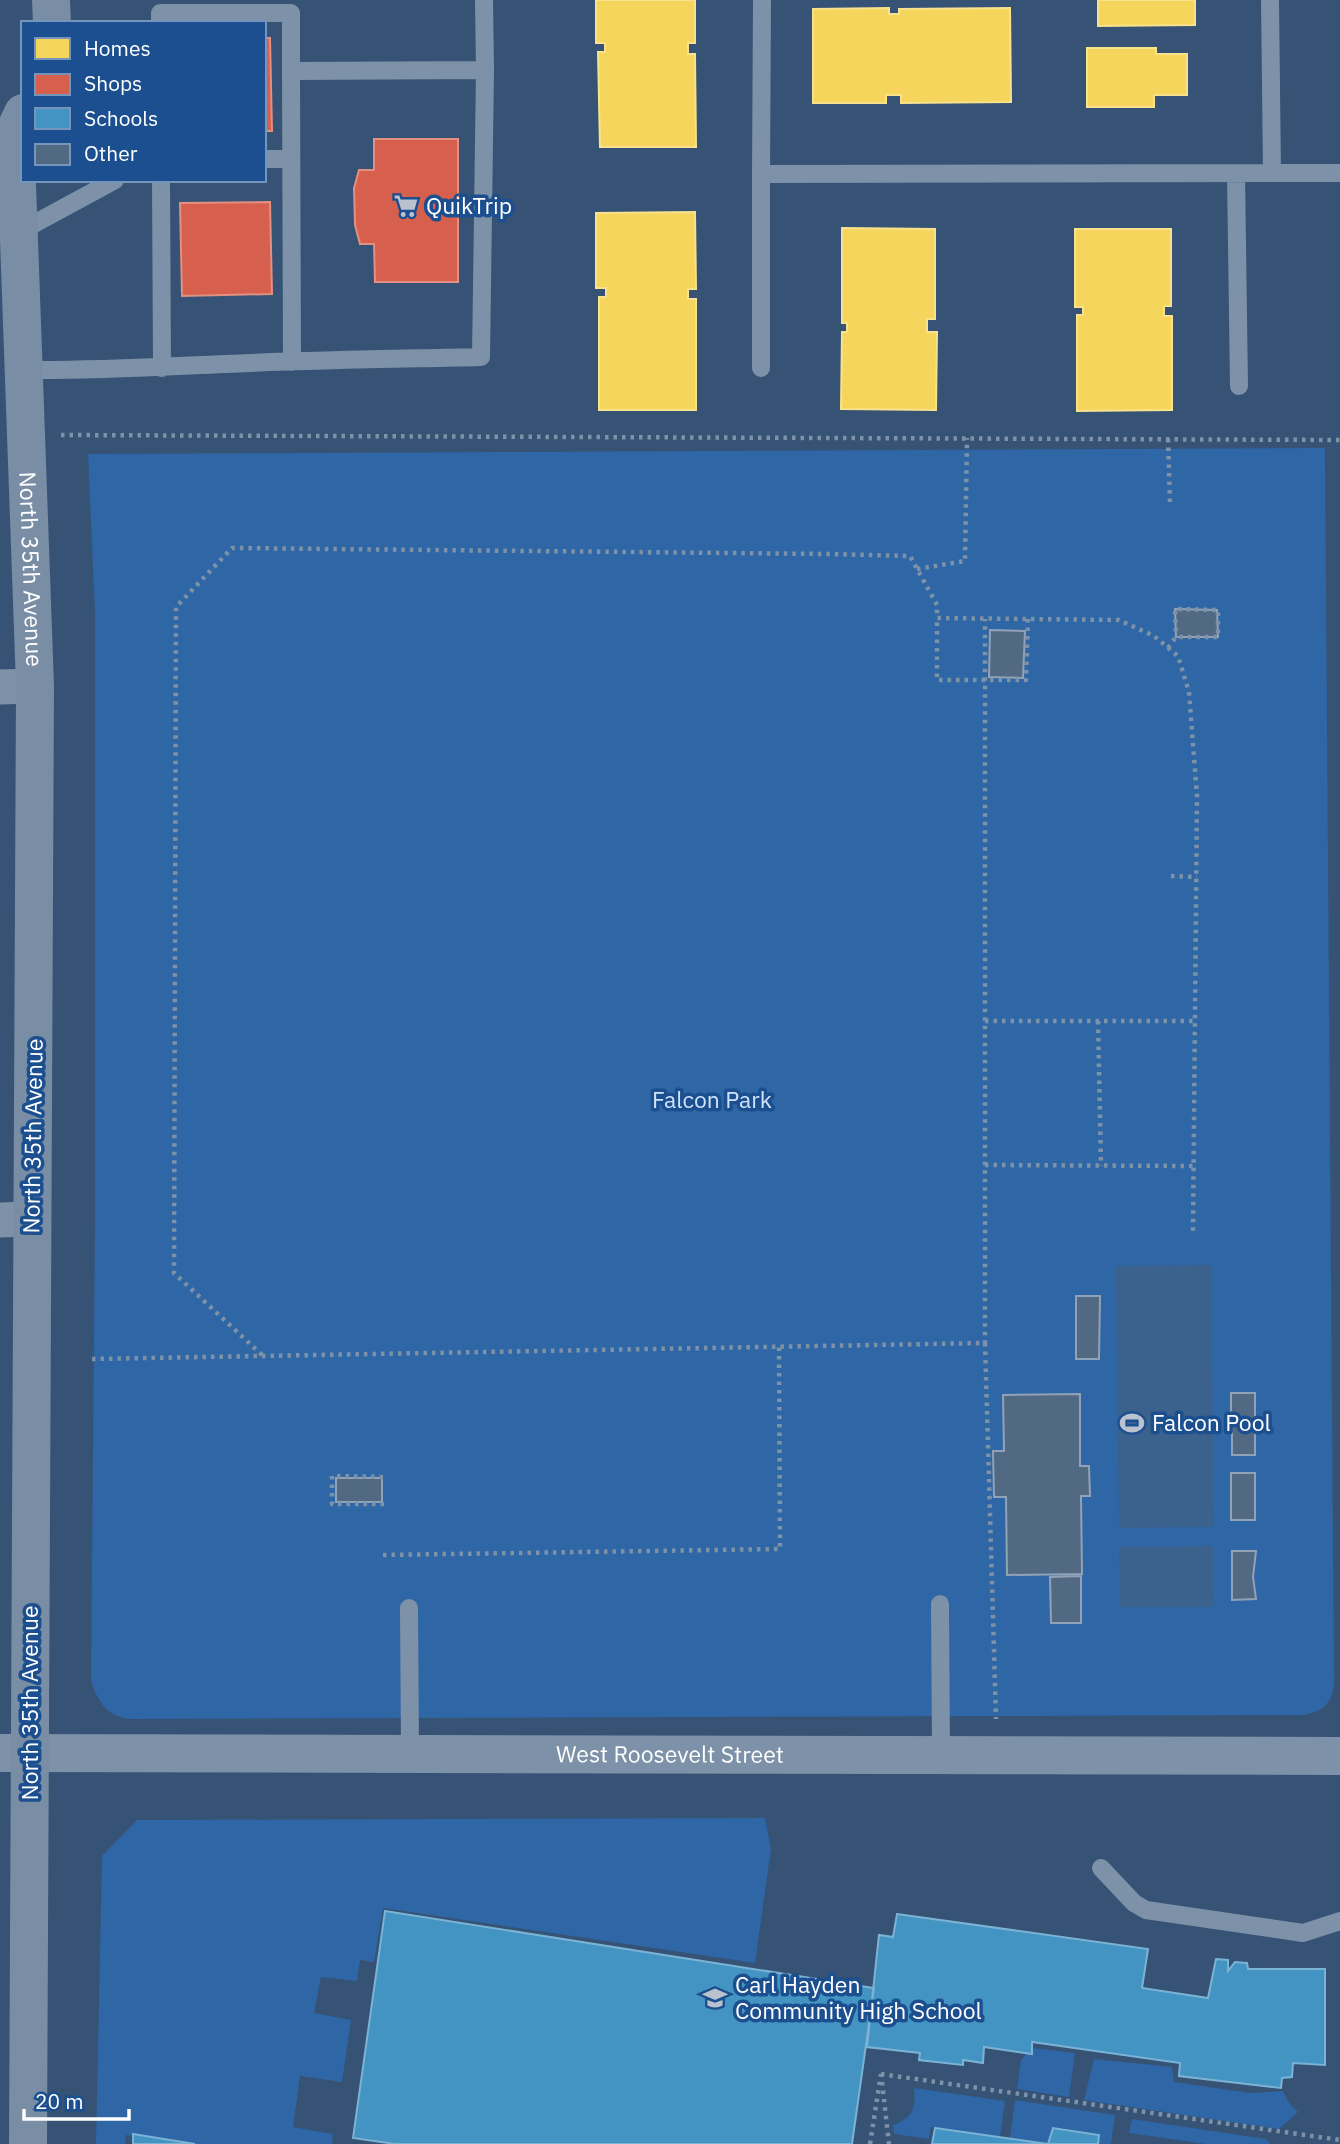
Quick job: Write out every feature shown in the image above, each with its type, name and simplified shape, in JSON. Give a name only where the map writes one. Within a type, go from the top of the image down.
[{"type":"main road","points":[[51,0],[52,21]]},
{"type":"main road","name":"North 35th Avenue","points":[[11,130],[19,232],[25,435],[18,687],[15,1753],[28,2144]]},
{"type":"street","name":"West Roosevelt Street","points":[[15,1753],[410,1752],[688,1757],[1340,1756]]},
{"type":"lane","points":[[22,370],[103,372],[292,362],[481,357],[484,0]]},
{"type":"lane","points":[[761,368],[762,0]]},
{"type":"lane","points":[[1270,0],[1272,173]]},
{"type":"lane","points":[[160,21],[160,13],[291,13],[292,362]]},
{"type":"lane","points":[[291,71],[485,70]]},
{"type":"lane","points":[[266,159],[291,159]]},
{"type":"lane","points":[[1236,173],[1239,386]]},
{"type":"lane","points":[[761,174],[1340,173]]},
{"type":"lane","points":[[19,232],[111,182]]},
{"type":"lane","points":[[160,182],[162,368]]},
{"type":"lane","points":[[940,1604],[941,1755]]},
{"type":"lane","points":[[409,1608],[410,1752]]},
{"type":"lane","points":[[1101,1868],[1134,1903],[1146,1910],[1303,1933],[1340,1921]]},
{"type":"path","points":[[25,435],[1340,440]]},
{"type":"path","points":[[917,569],[965,561],[967,438]]},
{"type":"path","points":[[1168,439],[1170,503]]},
{"type":"path","points":[[263,1356],[174,1273],[176,607],[232,548],[910,556],[937,605],[937,680],[1026,680],[1028,619]]},
{"type":"path","points":[[1168,648],[1176,637],[1175,609],[1217,610],[1217,637],[1176,637]]},
{"type":"path","points":[[937,618],[1119,620],[1154,636],[1178,656],[1189,692],[1197,796],[1193,1232]]},
{"type":"path","points":[[985,619],[985,1343],[997,1755]]},
{"type":"path","points":[[1171,876],[1197,877]]},
{"type":"path","points":[[985,1021],[1196,1021]]},
{"type":"path","points":[[1098,1021],[1101,1166]]},
{"type":"path","points":[[985,1164],[1194,1166]]},
{"type":"path","points":[[92,1359],[985,1343]]},
{"type":"path","points":[[383,1555],[780,1549],[779,1347]]},
{"type":"path","points":[[384,1477],[332,1476],[332,1504],[384,1504]]},
{"type":"path","points":[[881,2074],[1340,2140]]},
{"type":"path","points":[[870,2144],[881,2074]]},
{"type":"path","points":[[881,2074],[889,2144]]},
{"type":"green space","name":"Falcon Park","points":[[1325,448],[1334,1683],[1326,1705],[1304,1715],[133,1719],[111,1713],[101,1703],[91,1681],[95,1219],[95,612],[88,454]]},
{"type":"green space","points":[[765,1818],[771,1849],[755,1963],[383,1908],[374,1962],[360,1960],[357,1981],[321,1977],[314,2013],[351,2020],[342,2082],[300,2076],[293,2127],[333,2134],[332,2144],[193,2144],[126,2135],[125,2144],[96,2144],[102,1856],[137,1820]]},
{"type":"green space","points":[[1032,2048],[1075,2053],[1069,2097],[1017,2089],[1021,2060]]},
{"type":"green space","points":[[1094,2059],[1172,2067],[1174,2082],[1250,2093],[1283,2091],[1298,2112],[1279,2129],[1084,2100]]},
{"type":"green space","points":[[914,2088],[1005,2101],[1000,2137],[931,2127],[929,2139],[894,2134],[893,2125],[905,2119],[912,2111]]},
{"type":"green space","points":[[1015,2100],[1115,2115],[1111,2144],[1098,2144],[1099,2135],[1053,2128],[1048,2144],[1010,2138]]},
{"type":"green space","points":[[1132,2119],[1266,2139],[1270,2144],[1206,2144],[1129,2133]]},
{"type":"shaded area","points":[[1211,1265],[1214,1527],[1119,1528],[1116,1266]]},
{"type":"shaded area","points":[[1213,1546],[1214,1607],[1120,1607],[1119,1547]]},
{"type":"building: Homes","points":[[596,0],[695,0],[695,43],[688,43],[688,54],[695,54],[696,147],[600,147],[598,52],[605,52],[605,43],[596,43]]},
{"type":"building: Homes","points":[[1098,0],[1195,0],[1195,25],[1098,26]]},
{"type":"building: Homes","points":[[889,8],[889,14],[899,14],[899,9],[1010,8],[1011,102],[901,103],[901,95],[886,95],[886,103],[813,103],[813,9]]},
{"type":"building: Homes","points":[[1087,48],[1156,48],[1156,54],[1187,54],[1187,95],[1154,95],[1154,107],[1087,107]]},
{"type":"building: Homes","points":[[695,212],[696,289],[688,289],[688,299],[696,299],[696,410],[599,410],[599,297],[606,297],[606,288],[596,288],[596,213]]},
{"type":"building: Homes","points":[[842,228],[935,229],[935,319],[927,319],[927,332],[937,332],[936,410],[841,409],[842,332],[847,332],[847,323],[842,323]]},
{"type":"building: Homes","points":[[1075,229],[1171,229],[1171,306],[1164,306],[1164,316],[1172,316],[1172,410],[1077,411],[1077,315],[1083,315],[1083,307],[1075,307]]},
{"type":"building: Shops","points":[[266,38],[270,38],[272,131],[266,131]]},
{"type":"building: Shops","name":"QuikTrip","points":[[374,139],[458,139],[458,282],[375,282],[374,244],[360,244],[355,225],[354,188],[359,170],[374,170]]},
{"type":"building: Shops","points":[[270,202],[272,294],[182,296],[180,203]]},
{"type":"building: Schools","points":[[385,1911],[874,1988],[852,2144],[395,2144],[353,2138]]},
{"type":"building: Schools","points":[[897,1914],[1148,1949],[1142,1988],[1208,1998],[1216,1959],[1228,1960],[1228,1971],[1235,1962],[1247,1963],[1248,1969],[1325,1969],[1325,2065],[1293,2063],[1292,2077],[1282,2078],[1281,2088],[1179,2076],[1180,2063],[1032,2042],[1032,2054],[984,2047],[983,2063],[963,2060],[963,2065],[919,2060],[920,2053],[867,2047],[879,1935],[893,1937]]},
{"type":"building: Schools","points":[[935,2128],[1048,2144],[932,2144]]},
{"type":"building: Schools","points":[[1053,2128],[1099,2135],[1098,2144],[1048,2144]]},
{"type":"building: Schools","points":[[133,2134],[195,2144],[133,2144]]},
{"type":"building: Other","points":[[1175,609],[1217,610],[1218,637],[1176,637]]},
{"type":"building: Other","points":[[990,630],[1025,631],[1023,678],[989,677]]},
{"type":"building: Other","points":[[1076,1296],[1100,1296],[1099,1359],[1076,1359]]},
{"type":"building: Other","points":[[1231,1393],[1255,1393],[1255,1424],[1231,1424]]},
{"type":"building: Other","points":[[1080,1394],[1080,1466],[1089,1466],[1090,1496],[1081,1496],[1082,1574],[1007,1575],[1006,1497],[994,1497],[993,1451],[1004,1451],[1003,1395]]},
{"type":"building: Other","points":[[1232,1425],[1255,1425],[1255,1455],[1232,1455]]},
{"type":"building: Other","points":[[1231,1473],[1255,1473],[1255,1520],[1231,1520]]},
{"type":"building: Other","points":[[336,1478],[382,1478],[382,1502],[336,1502]]},
{"type":"building: Other","points":[[1232,1551],[1256,1551],[1253,1577],[1256,1599],[1232,1600]]},
{"type":"building: Other","points":[[1081,1576],[1081,1623],[1051,1623],[1050,1577]]},
{"type":"place","name":"QuikTrip","points":[[406,206]]},
{"type":"place","name":"Falcon Pool","points":[[1132,1423]]},
{"type":"place","name":"Carl Hayden Community High School","points":[[715,1998]]}]
